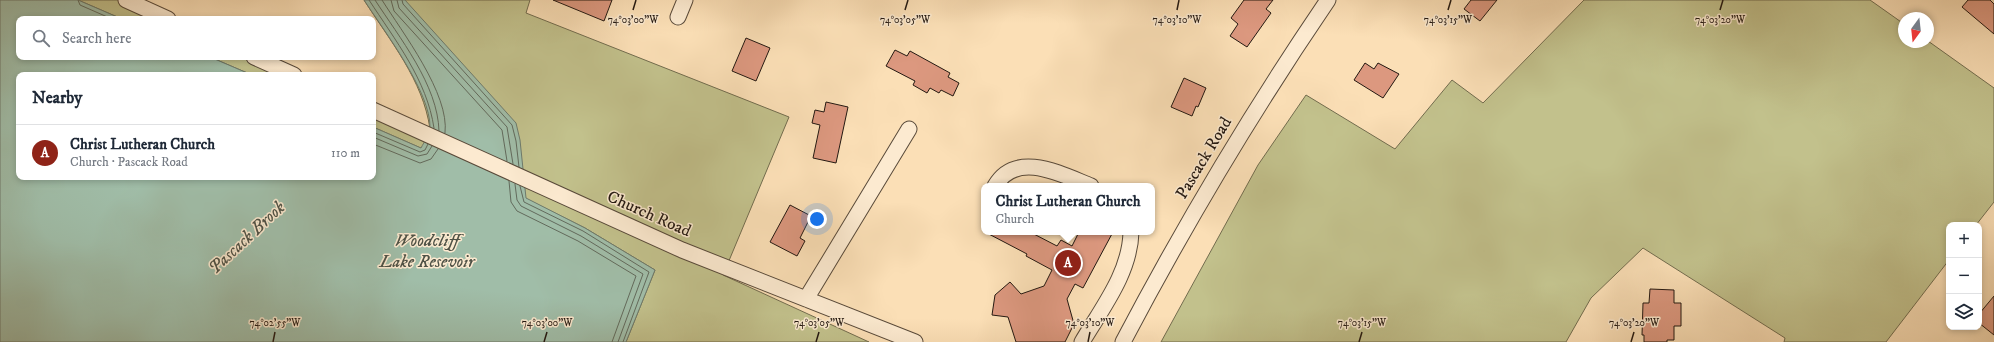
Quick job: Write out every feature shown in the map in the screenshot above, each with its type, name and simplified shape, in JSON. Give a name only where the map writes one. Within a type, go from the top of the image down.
[{"type":"street","points":[[126,0],[161,16]]},
{"type":"street","points":[[678,17],[684,0]]},
{"type":"street","name":"Pascack Road","points":[[1123,342],[1208,186],[1257,107],[1328,0]]},
{"type":"street","points":[[261,60],[287,72]]},
{"type":"street","name":"Church Road","points":[[376,111],[682,250],[915,342]]},
{"type":"street","points":[[806,299],[909,129]]},
{"type":"street","points":[[997,183],[1000,177],[1016,167],[1042,167],[1083,183]]},
{"type":"street","points":[[1082,342],[1125,268],[1131,235]]},
{"type":"shaded area","points":[[78,0],[126,0],[161,16],[115,16]]},
{"type":"shaded area","points":[[364,0],[530,0],[526,13],[789,117],[723,275],[869,342],[626,342],[655,270],[585,228],[448,160],[376,128],[376,108],[430,129],[426,111],[413,77],[376,18],[376,16],[374,16]]},
{"type":"shaded area","points":[[1584,0],[1870,0],[1898,20],[1898,48],[1934,48],[1934,45],[1994,88],[1994,202],[1978,222],[1946,222],[1946,264],[1886,342],[1784,342],[1785,338],[1643,248],[1591,298],[1566,342],[1161,342],[1258,165],[1306,95],[1395,149],[1452,80],[1483,103]]},
{"type":"shaded area","points":[[217,60],[261,60],[288,72],[245,72]]},
{"type":"water","name":"Woodcliff Lake Resevoir","points":[[0,0],[78,0],[115,16],[16,16],[16,60],[217,60],[245,72],[16,72],[16,180],[376,180],[376,128],[421,148],[430,130],[428,113],[423,97],[415,80],[376,16],[364,0],[405,0],[516,123],[520,140],[526,198],[585,228],[655,270],[626,342],[0,342]]},
{"type":"building","points":[[553,0],[612,0],[604,21]]},
{"type":"building","points":[[1244,0],[1273,0],[1266,9],[1271,13],[1247,47],[1230,36],[1238,24],[1231,18]]},
{"type":"building","points":[[1471,0],[1497,0],[1480,21],[1464,9]]},
{"type":"building","points":[[1968,0],[1990,0],[1994,4],[1994,34],[1962,7]]},
{"type":"building","points":[[746,38],[770,48],[756,81],[732,71]]},
{"type":"building","points":[[895,50],[907,56],[910,51],[950,73],[948,77],[959,83],[953,96],[941,90],[939,93],[930,88],[927,93],[913,85],[915,81],[886,66]]},
{"type":"building","points":[[1365,63],[1374,69],[1378,63],[1399,74],[1383,98],[1354,80]]},
{"type":"building","points":[[1184,78],[1206,88],[1198,107],[1196,106],[1192,116],[1171,107]]},
{"type":"building","points":[[826,102],[848,107],[836,163],[813,158],[820,125],[812,123],[815,110],[824,112]]},
{"type":"building","points":[[790,205],[811,216],[800,238],[805,241],[797,256],[770,242]]},
{"type":"building","points":[[991,235],[1036,235],[1057,246],[1061,240],[1072,246],[1078,235],[1111,235],[1083,288],[1075,284],[1067,299],[1074,324],[1065,342],[1016,342],[1008,317],[992,315],[995,295],[1010,282],[1021,294],[1044,286],[1052,270],[1026,256],[1027,254]]},
{"type":"building","points":[[1650,289],[1674,290],[1674,303],[1681,303],[1681,326],[1674,326],[1674,340],[1667,340],[1667,342],[1644,342],[1644,335],[1642,335],[1643,303],[1649,303]]},
{"type":"building","points":[[1994,296],[1994,335],[1982,325],[1982,310]]},
{"type":"place","name":"Christ Lutheran Church","points":[[1068,263]]},
{"type":"water label","name":"Pascack Brook","points":[[247,238]]}]
